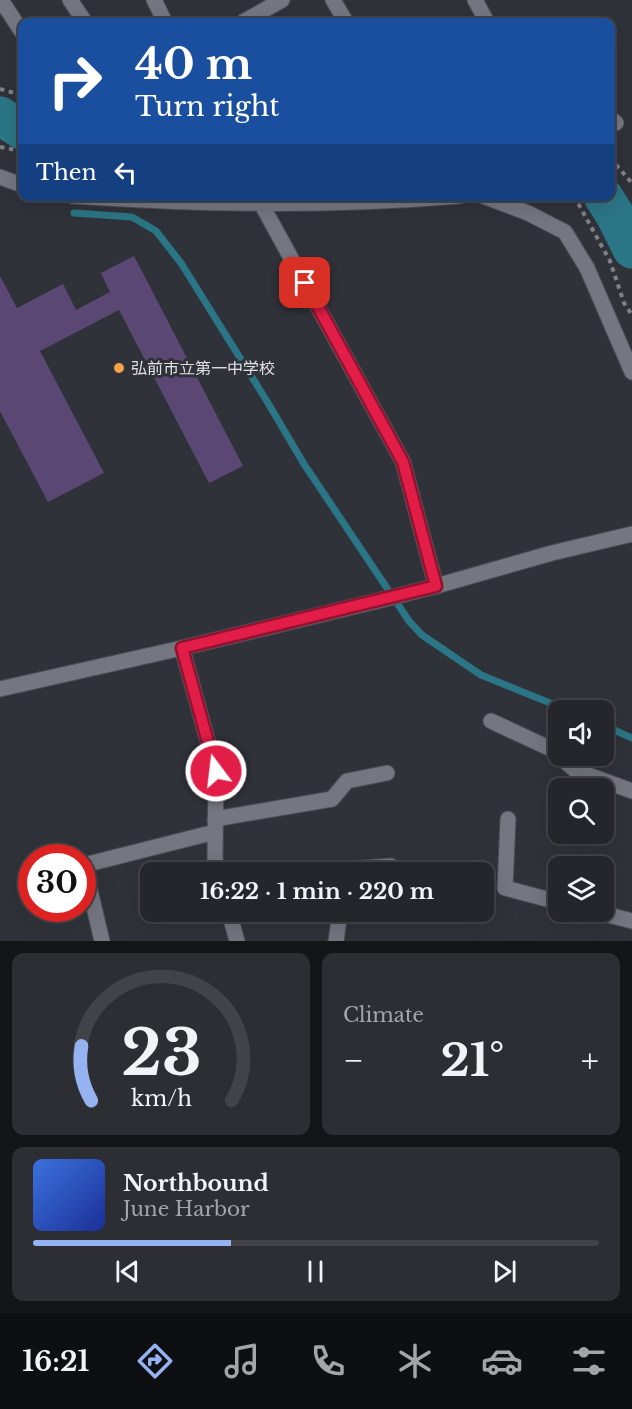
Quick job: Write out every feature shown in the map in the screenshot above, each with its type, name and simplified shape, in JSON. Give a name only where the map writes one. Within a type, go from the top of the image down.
[{"type":"street","points":[[1,0],[18,26]]},
{"type":"street","points":[[70,0],[82,18]]},
{"type":"street","points":[[154,0],[163,18]]},
{"type":"street","points":[[250,18],[282,0]]},
{"type":"street","points":[[333,0],[344,18]]},
{"type":"street","points":[[475,0],[485,18]]},
{"type":"street","points":[[0,177],[18,184]]},
{"type":"street","points":[[142,201],[208,201]]},
{"type":"street","points":[[260,201],[403,462],[436,586]]},
{"type":"street","points":[[496,201],[528,213],[565,232],[587,268],[632,372]]},
{"type":"street","points":[[0,689],[398,596],[552,553],[632,534]]},
{"type":"street","points":[[182,648],[216,771],[216,862]]},
{"type":"street","points":[[491,722],[548,748]]},
{"type":"street","points":[[569,766],[575,771],[632,792]]},
{"type":"street","points":[[102,941],[84,865],[215,825],[332,799],[347,781],[387,773]]},
{"type":"street","points":[[508,819],[504,888],[548,899]]},
{"type":"street","points":[[614,916],[632,921]]},
{"type":"street","points":[[232,922],[237,941]]},
{"type":"street","points":[[336,941],[339,922]]},
{"type":"path","points":[[0,89],[18,94]]},
{"type":"path","points":[[0,147],[18,150]]},
{"type":"path","points":[[615,164],[632,183]]},
{"type":"path","points":[[577,201],[610,261],[624,303],[632,315]]},
{"type":"building","points":[[134,256],[243,466],[209,483],[119,310],[40,351],[104,473],[48,502],[0,411],[0,276],[17,308],[63,284],[76,310],[110,292],[101,273]]},
{"type":"waterway","points":[[0,116],[18,127]]},
{"type":"waterway","points":[[606,201],[632,249]]},
{"type":"waterway","points":[[74,213],[132,217],[156,231],[181,263],[304,464],[409,621],[422,635],[481,675],[548,702]]},
{"type":"waterway","points":[[615,215],[632,223]]},
{"type":"waterway","points":[[614,730],[632,738]]},
{"type":"place","name":"弘前市立第一中学校","points":[[119,368]]},
{"type":"route","points":[[216,771],[182,648],[436,586],[403,462],[305,283]]}]
